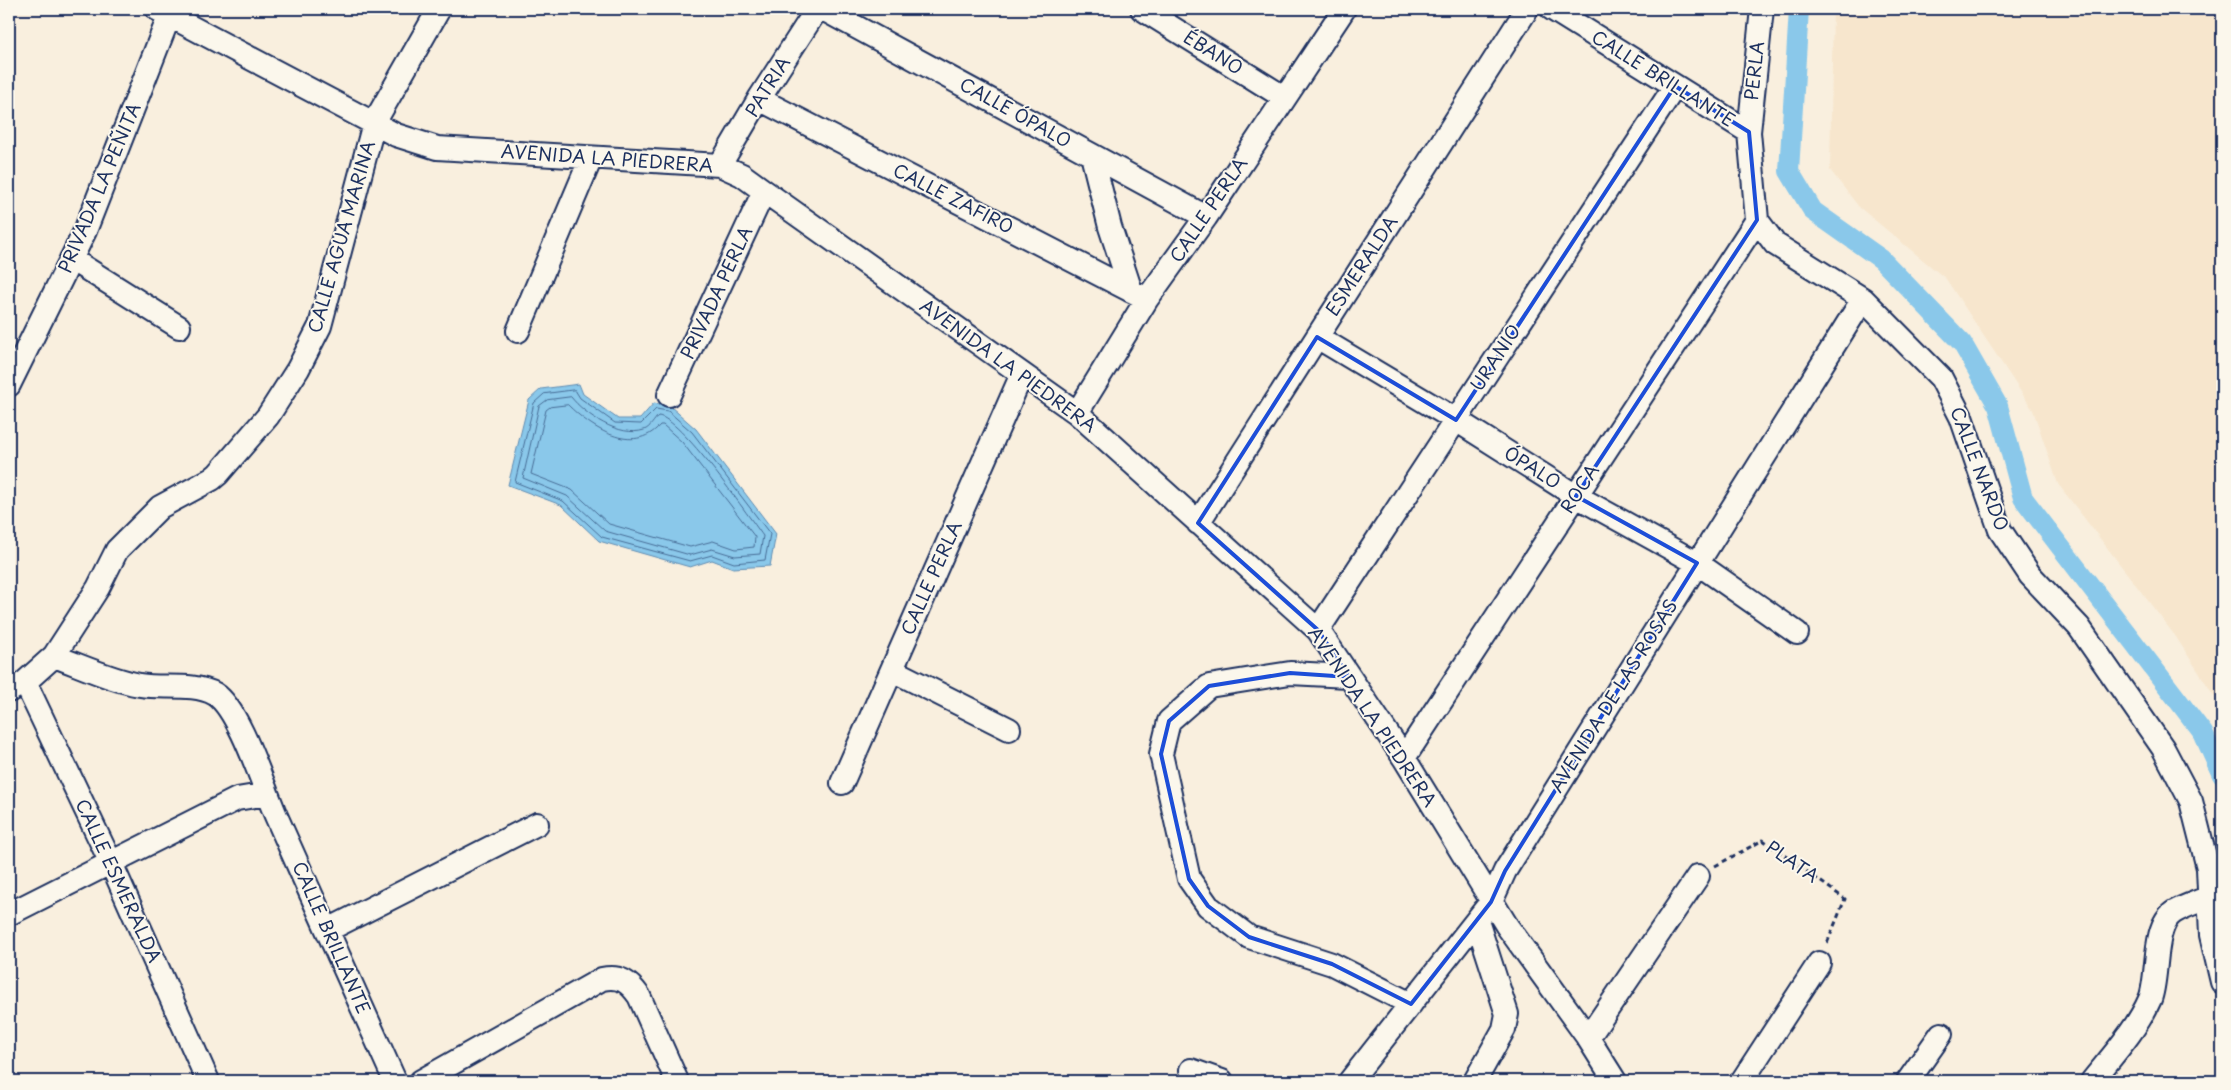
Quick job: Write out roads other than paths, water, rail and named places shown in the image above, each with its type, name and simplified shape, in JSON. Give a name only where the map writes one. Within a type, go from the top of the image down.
[{"type":"street","name":"CALLE AGUA MARINA","points":[[17,687],[54,656],[98,588],[117,550],[160,507],[218,474],[268,416],[298,369],[320,326],[374,123],[439,9]]},
{"type":"street","name":"PATRIA","points":[[720,165],[759,99],[817,9]]},
{"type":"street","name":"CALLE ÓPALO","points":[[823,9],[1206,217]]},
{"type":"street","name":"ÉBANO","points":[[1142,9],[1285,98]]},
{"type":"street","name":"CALLE PERLA","points":[[1077,413],[1139,295],[1206,217],[1343,9]]},
{"type":"street","name":"ESMERALDA","points":[[1198,523],[1526,9]]},
{"type":"street","name":"CALLE BRILLANTE","points":[[1552,9],[1749,132]]},
{"type":"street","name":"PERLA","points":[[1749,132],[1762,9]]},
{"type":"street","name":"AVENIDA LA PIEDRERA","points":[[164,12],[396,135],[437,148],[720,165],[742,175],[1077,413],[1318,630],[1404,758],[1491,902],[1588,1038],[1615,1081]]},
{"type":"street","name":"PRIVADA LA PEÑITA","points":[[9,385],[85,231],[164,12]]},
{"type":"street","name":"URANIO","points":[[1318,630],[1675,86]]},
{"type":"street","name":"CALLE ZAFIRO","points":[[759,99],[1139,295]]},
{"type":"street","points":[[1749,132],[1756,220]]},
{"type":"street","points":[[1092,155],[1110,227],[1139,295]]},
{"type":"street","points":[[518,331],[590,158]]},
{"type":"street","name":"PRIVADA PERLA","points":[[670,395],[764,191]]},
{"type":"street","name":"CALLE NARDO","points":[[1756,220],[1775,244],[1863,298],[1941,378],[1961,417],[2000,530],[2030,575],[2079,627],[2163,748],[2191,801],[2208,868],[2211,935],[2222,982]]},
{"type":"street","name":"ROCA","points":[[1404,758],[1756,220]]},
{"type":"street","points":[[71,259],[179,326]]},
{"type":"street","name":"AVENIDA DE LAS ROSAS","points":[[1350,1081],[1491,902],[1505,871],[1863,298]]},
{"type":"street","name":"ÓPALO","points":[[1317,337],[1456,420],[1576,496],[1697,563],[1797,633]]},
{"type":"street","name":"CALLE PERLA","points":[[842,782],[1022,374]]},
{"type":"street","name":"CALLE BRILLANTE","points":[[54,656],[122,681],[141,685],[192,688],[214,694],[227,707],[240,730],[395,1081]]},
{"type":"street","points":[[892,670],[1009,729]]},
{"type":"street","points":[[1348,676],[1290,673],[1209,686],[1169,721],[1161,754],[1189,879],[1208,906],[1249,937],[1332,964],[1411,1004]]},
{"type":"street","name":"CALLE ESMERALDA","points":[[17,687],[112,863],[208,1081]]},
{"type":"street","points":[[9,914],[237,799],[267,794]]},
{"type":"street","points":[[328,930],[537,824]]},
{"type":"street","points":[[1588,1038],[1698,876]]},
{"type":"street","points":[[2092,1081],[2118,1048],[2149,1000],[2160,938],[2166,920],[2172,913],[2209,897]]},
{"type":"street","points":[[1475,1081],[1504,1029],[1507,1014],[1478,920]]},
{"type":"street","points":[[1742,1081],[1819,963]]},
{"type":"street","points":[[421,1081],[602,979],[612,977],[622,979],[639,996],[677,1081]]},
{"type":"street","points":[[1908,1081],[1941,1034]]},
{"type":"street","points":[[1191,1070],[1222,1081]]},
{"type":"water","points":[[579,384],[583,394],[618,419],[640,419],[654,403],[670,406],[696,429],[776,534],[770,566],[733,568],[712,560],[690,567],[599,541],[561,505],[508,485],[529,400],[541,389]]},
{"type":"waterway","points":[[1799,9],[1789,171],[1813,211],[1881,259],[1962,343],[1998,406],[2023,498],[2203,733],[2222,775]]}]
